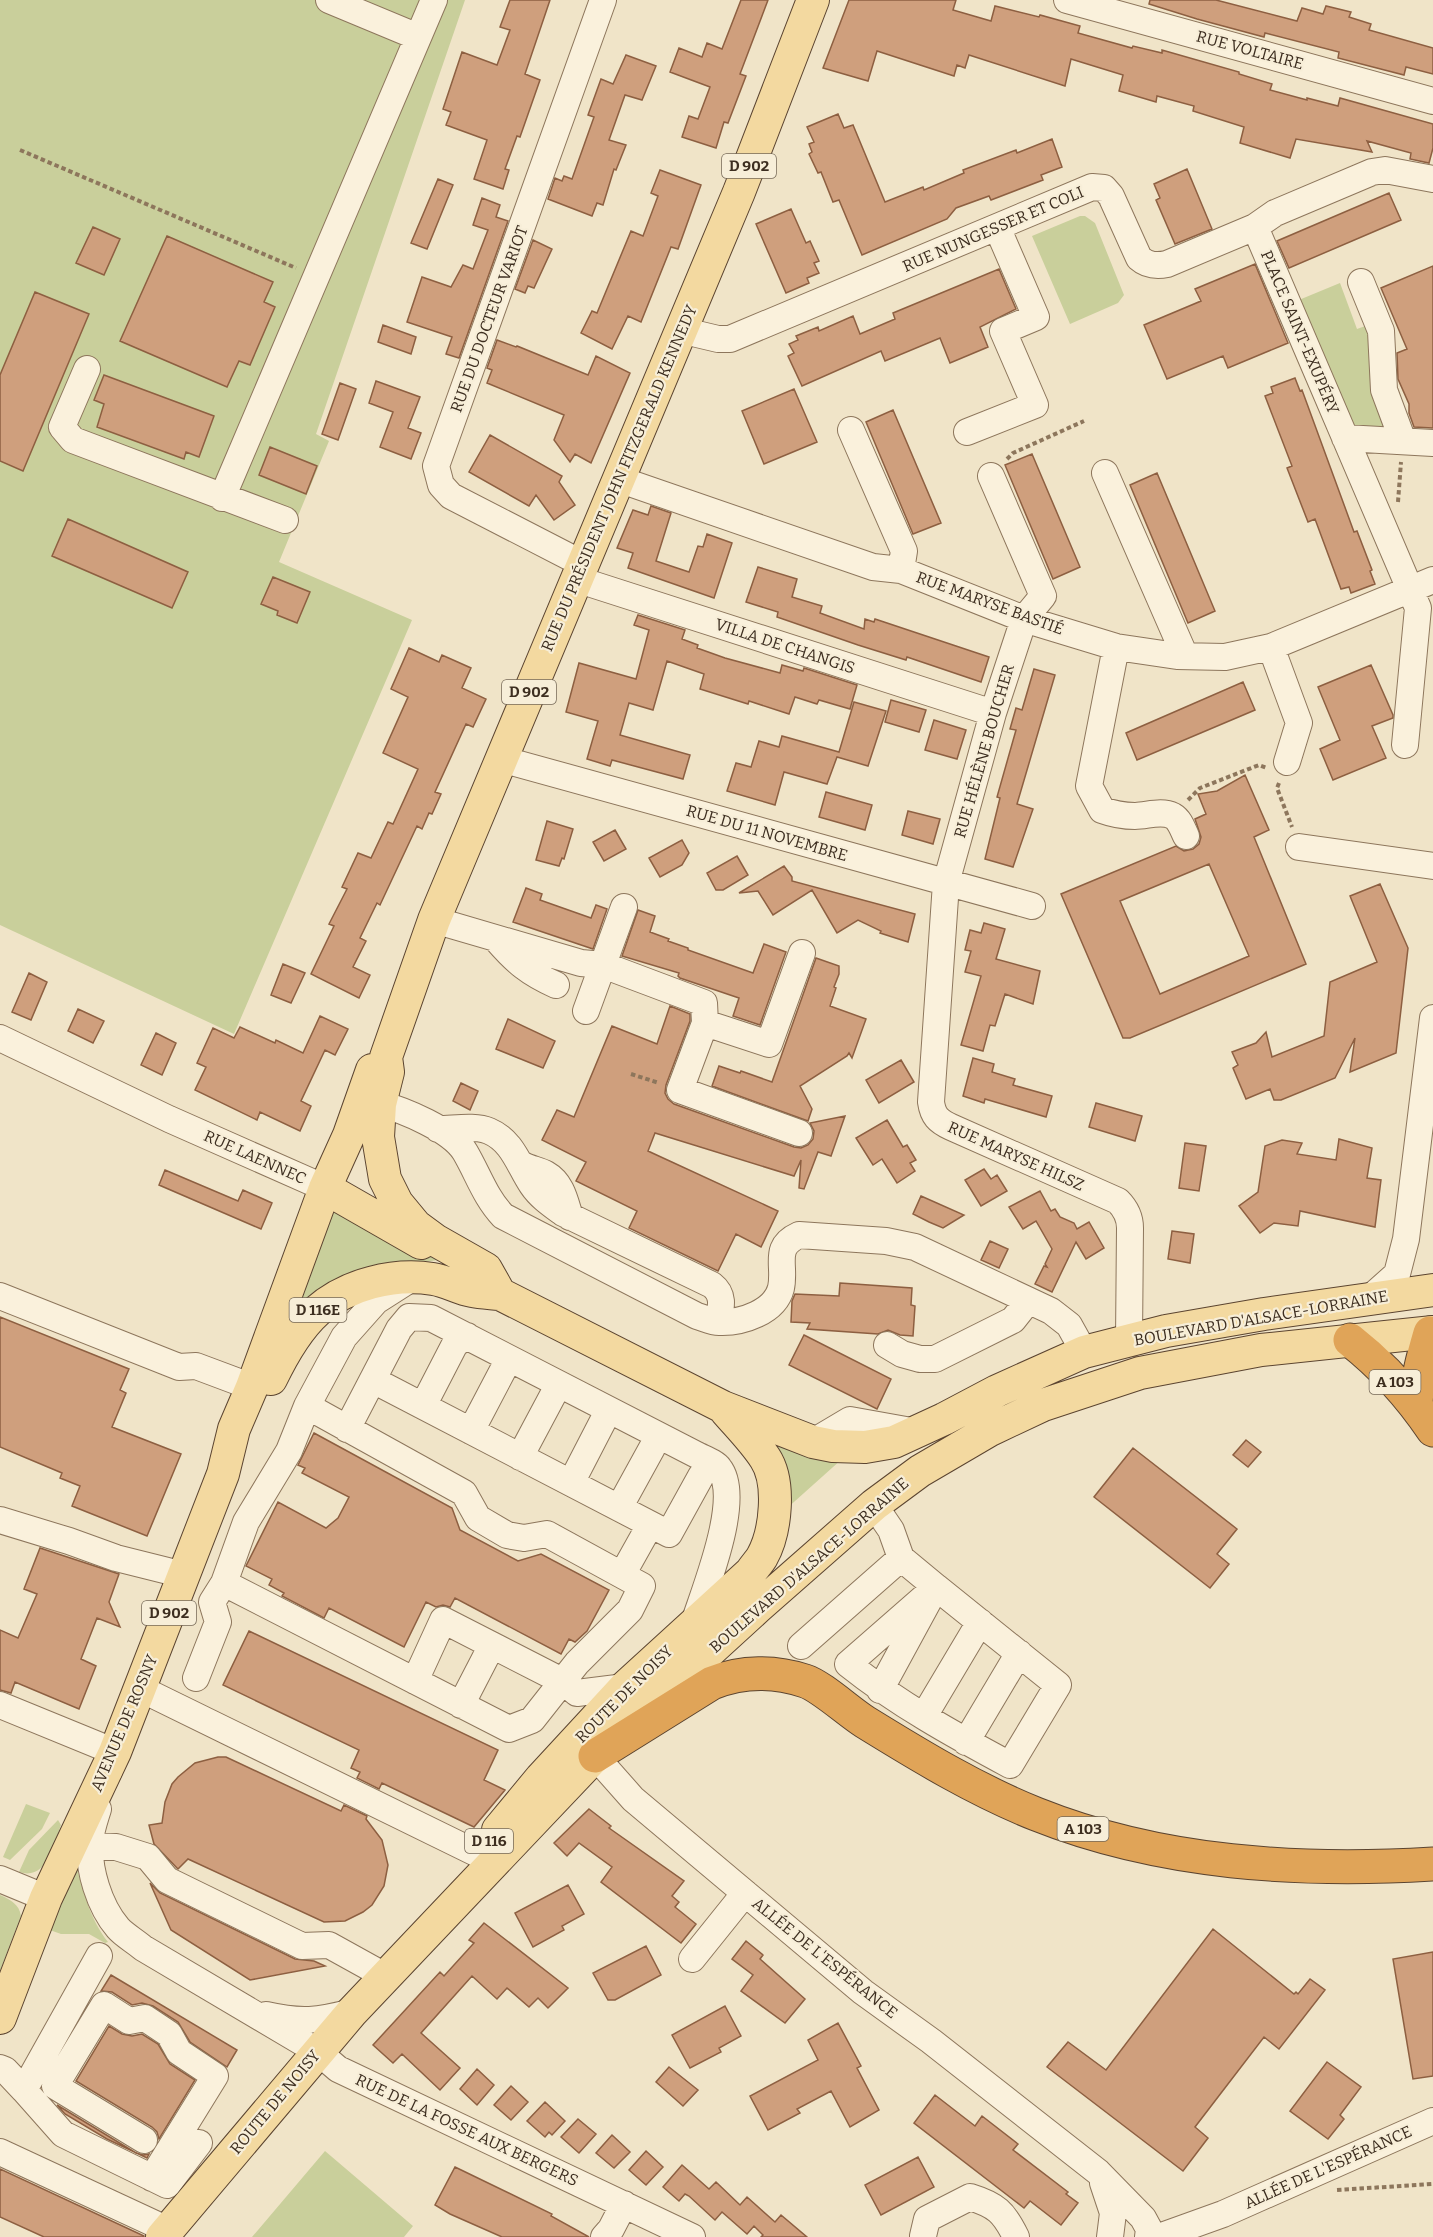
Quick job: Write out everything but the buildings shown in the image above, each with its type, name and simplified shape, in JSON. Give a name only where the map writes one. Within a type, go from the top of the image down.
[{"type":"highway","points":[[1425,1418],[1417,1383],[1432,1310]]},
{"type":"highway","name":"A 103","points":[[1350,1340],[1373,1358],[1425,1418]]},
{"type":"highway","name":"A 103","points":[[594,1756],[712,1683],[725,1678],[768,1673],[808,1682],[858,1718],[939,1767],[1037,1814],[1135,1846],[1250,1864],[1361,1868],[1433,1864]]},
{"type":"main road","name":"RUE DU PRÉSIDENT JOHN FITZGERALD KENNEDY","points":[[386,1057],[434,920],[739,192],[813,0]]},
{"type":"main road","name":"D 902","points":[[379,1146],[380,1104],[388,1072],[386,1057]]},
{"type":"main road","name":"D 902","points":[[325,1188],[349,1135],[373,1068],[386,1057]]},
{"type":"main road","points":[[325,1188],[358,1170],[379,1146]]},
{"type":"main road","points":[[379,1146],[385,1179],[397,1203],[416,1226],[435,1240],[486,1269],[500,1294]]},
{"type":"main road","name":"RUE LAENNEC","points":[[325,1188],[482,1278],[500,1294],[723,1407]]},
{"type":"main road","name":"AVENUE DE ROSNY","points":[[0,2018],[46,1898],[115,1752],[223,1474],[234,1429],[252,1387],[325,1188]]},
{"type":"main road","name":"RUE LAENNEC","points":[[223,1474],[248,1430],[282,1355],[318,1311],[347,1292],[370,1283],[415,1276],[436,1279],[471,1291],[500,1294]]},
{"type":"main road","name":"BOULEVARD D'ALSACE-LORRAINE","points":[[723,1407],[813,1442],[833,1446],[865,1447],[894,1442],[997,1390],[1084,1352],[1128,1340],[1264,1314],[1369,1299],[1432,1310]]},
{"type":"main road","name":"BOULEVARD D'ALSACE-LORRAINE","points":[[594,1756],[758,1606],[874,1505],[920,1471],[990,1430],[1085,1389],[1140,1373],[1261,1350],[1350,1340],[1432,1310]]},
{"type":"main road","points":[[1264,1314],[1321,1322],[1339,1331],[1350,1340]]},
{"type":"main road","name":"ROUTE DE NOISY","points":[[389,1973],[398,1943],[542,1778],[625,1687],[751,1572],[762,1557],[771,1529],[776,1500],[774,1481],[766,1459],[723,1407]]},
{"type":"main road","name":"ROUTE DE NOISY","points":[[165,2233],[351,2012],[594,1756]]},
{"type":"street","points":[[329,0],[418,37]]},
{"type":"street","points":[[222,498],[434,0]]},
{"type":"street","name":"RUE DU DOCTEUR VARIOT","points":[[580,572],[451,496],[441,485],[436,466],[603,0]]},
{"type":"street","name":"RUE VOLTAIRE","points":[[1067,0],[1433,101]]},
{"type":"street","name":"RUE NUNGESSER ET COLI","points":[[680,330],[718,339],[730,339],[1096,187],[1104,188],[1111,196],[1134,249],[1143,261],[1152,266],[1167,264],[1255,227],[1275,213],[1372,172],[1385,170],[1433,179]]},
{"type":"street","points":[[967,432],[1035,405],[1003,331],[1036,317],[997,227]]},
{"type":"street","name":"PLACE SAINT-EXUPÉRY","points":[[1255,227],[1418,608],[1405,745]]},
{"type":"street","points":[[1361,282],[1381,331],[1384,390],[1403,441]]},
{"type":"street","points":[[87,369],[62,427],[73,440],[285,520]]},
{"type":"street","points":[[851,430],[904,551],[901,570]]},
{"type":"street","points":[[1345,438],[1433,443]]},
{"type":"street","points":[[1105,473],[1185,656]]},
{"type":"street","points":[[991,476],[1043,596],[1024,619]]},
{"type":"street","name":"RUE MARYSE BASTIÉ","points":[[618,479],[873,567],[901,570],[1024,619],[1116,646],[1185,656],[1225,657],[1272,647],[1433,580]]},
{"type":"street","name":"VILLA DE CHANGIS","points":[[580,572],[993,713]]},
{"type":"street","name":"RUE HÉLÈNE BOUCHER","points":[[946,883],[993,713],[1024,619]]},
{"type":"street","points":[[1116,646],[1089,786],[1102,810],[1118,815],[1138,816],[1157,813],[1180,826]]},
{"type":"street","points":[[1272,647],[1299,723],[1276,769]]},
{"type":"street","name":"RUE DU 11 NOVEMBRE","points":[[501,759],[1032,906]]},
{"type":"street","points":[[1299,847],[1433,866]]},
{"type":"street","name":"RUE MARYSE HILSZ","points":[[946,883],[931,1102],[933,1114],[941,1122],[951,1127],[1118,1201],[1124,1207],[1130,1221],[1128,1340]]},
{"type":"street","points":[[586,1011],[624,907]]},
{"type":"street","points":[[434,920],[581,963],[603,965],[704,1003],[705,1023],[680,1090],[799,1133]]},
{"type":"street","points":[[497,940],[514,960],[534,975],[556,985]]},
{"type":"street","points":[[705,1023],[769,1044],[802,953]]},
{"type":"street","points":[[1369,1299],[1397,1274],[1406,1239],[1433,1018]]},
{"type":"street","name":"RUE LAENNEC","points":[[0,1038],[169,1119],[325,1188]]},
{"type":"street","points":[[380,1104],[394,1107],[438,1129],[464,1149],[491,1203],[503,1216],[697,1316],[718,1322],[737,1321],[765,1309],[775,1301],[781,1287],[782,1250],[788,1240],[799,1235],[886,1241],[915,1247],[1029,1300],[1062,1318],[1077,1337],[1084,1352]]},
{"type":"street","points":[[438,1129],[490,1131],[514,1153],[532,1184],[544,1199],[570,1217],[712,1285],[718,1290],[722,1298],[718,1322]]},
{"type":"street","points":[[588,1260],[602,1232]]},
{"type":"street","points":[[1406,1239],[1413,1269],[1432,1310]]},
{"type":"street","points":[[196,1678],[218,1622],[212,1602],[224,1583],[246,1522],[289,1451],[307,1406],[344,1337],[376,1301],[415,1276]]},
{"type":"street","points":[[0,1296],[179,1367],[196,1365],[252,1387]]},
{"type":"street","points":[[887,1345],[902,1354],[920,1359],[935,1359],[1013,1320],[1029,1300]]},
{"type":"street","points":[[347,1430],[399,1329],[409,1317],[431,1318],[719,1467],[727,1484],[728,1506],[718,1549],[693,1626]]},
{"type":"street","points":[[423,1406],[455,1344],[467,1336]]},
{"type":"street","points":[[471,1431],[503,1370]]},
{"type":"street","points":[[373,1380],[669,1534],[701,1476]]},
{"type":"street","points":[[520,1457],[553,1395]]},
{"type":"street","points":[[224,1583],[509,1729],[531,1720],[564,1682],[577,1663],[630,1610],[642,1586],[547,1534],[524,1538],[507,1535],[478,1518],[464,1493],[307,1406]]},
{"type":"street","points":[[571,1483],[603,1421]]},
{"type":"street","points":[[619,1508],[652,1448]]},
{"type":"street","points":[[874,1505],[891,1530],[901,1558],[1058,1685],[1010,1765],[966,1742],[880,1690],[848,1664],[936,1587]]},
{"type":"street","points":[[0,1520],[116,1558],[184,1575]]},
{"type":"street","points":[[622,1575],[650,1525]]},
{"type":"street","points":[[801,1646],[901,1558]]},
{"type":"street","points":[[880,1690],[936,1587]]},
{"type":"street","points":[[415,1681],[443,1620],[564,1682],[577,1693],[625,1687]]},
{"type":"street","points":[[924,1716],[980,1622]]},
{"type":"street","points":[[461,1705],[492,1645]]},
{"type":"street","points":[[966,1742],[1019,1653]]},
{"type":"street","points":[[139,1689],[478,1854]]},
{"type":"street","points":[[0,1705],[115,1752]]},
{"type":"street","points":[[594,1756],[592,1739],[598,1717]]},
{"type":"street","name":"RUE DE LA FOSSE AUX BERGERS","points":[[115,1752],[90,1837],[89,1857],[94,1879],[105,1907],[118,1928],[144,1948],[317,2051],[338,2069],[692,2237]]},
{"type":"street","name":"ALLÉE DE L'ESPÉRANCE","points":[[594,1756],[633,1799],[745,1893],[858,1999],[931,2041],[1098,2172],[1118,2217],[1223,2214]]},
{"type":"street","points":[[90,1846],[116,1847],[148,1857],[167,1880],[302,1946],[329,1945],[389,1973]]},
{"type":"street","points":[[0,1879],[46,1898]]},
{"type":"street","points":[[692,1959],[745,1893]]},
{"type":"street","points":[[24,2090],[99,1956]]},
{"type":"street","points":[[144,2140],[55,2086],[104,2005],[129,2021],[145,2018],[153,2023],[169,2034],[179,2052],[215,2076],[152,2178]]},
{"type":"street","name":"RUE DE LA FOSSE AUX BERGERS","points":[[248,2010],[290,2020],[320,2020],[351,2012]]},
{"type":"street","points":[[0,2068],[5,2070],[63,2134],[167,2185],[192,2140],[232,2154]]},
{"type":"street","name":"ALLÉE DE L'ESPÉRANCE","points":[[1159,2237],[1223,2214],[1433,2121]]},
{"type":"street","points":[[0,2152],[165,2233]]},
{"type":"street","points":[[923,2236],[927,2219],[970,2197],[992,2204],[1009,2223],[1016,2237]]},
{"type":"street","points":[[604,2237],[611,2229],[624,2204]]},
{"type":"street","points":[[1118,2217],[1147,2224],[1148,2237]]},
{"type":"path","points":[[20,150],[316,277]]},
{"type":"path","points":[[991,476],[1013,453],[1084,422]]},
{"type":"path","points":[[1180,826],[1200,788],[1259,765],[1276,769]]},
{"type":"path","points":[[1276,769],[1277,788],[1299,847]]},
{"type":"path","points":[[1276,769],[1277,788]]},
{"type":"path","points":[[631,1074],[680,1090]]},
{"type":"path","points":[[1328,2191],[1432,2184]]},
{"type":"green space","points":[[0,0],[465,0],[316,434],[329,441],[279,562],[412,620],[234,1034],[0,925]]},
{"type":"green space","points":[[1085,216],[1095,223],[1124,295],[1118,303],[1070,324],[1032,236]]},
{"type":"green space","points":[[1340,283],[1357,329],[1368,325],[1388,433],[1348,430],[1294,302]]},
{"type":"green space","points":[[333,1199],[437,1260],[394,1262],[366,1268],[342,1279],[297,1309]]},
{"type":"green space","points":[[767,1435],[842,1459],[785,1510]]},
{"type":"green space","points":[[26,1804],[50,1813],[42,1829],[10,1860],[3,1857]]},
{"type":"green space","points":[[58,1820],[61,1825],[52,1851],[43,1866],[29,1873],[19,1872],[29,1850]]},
{"type":"green space","points":[[76,1865],[92,1915],[108,1942],[105,1943],[89,1934],[61,1934],[47,1929]]},
{"type":"green space","points":[[0,1895],[14,1903],[21,1916],[0,1971]]},
{"type":"green space","points":[[325,2151],[413,2226],[404,2237],[252,2237]]}]
